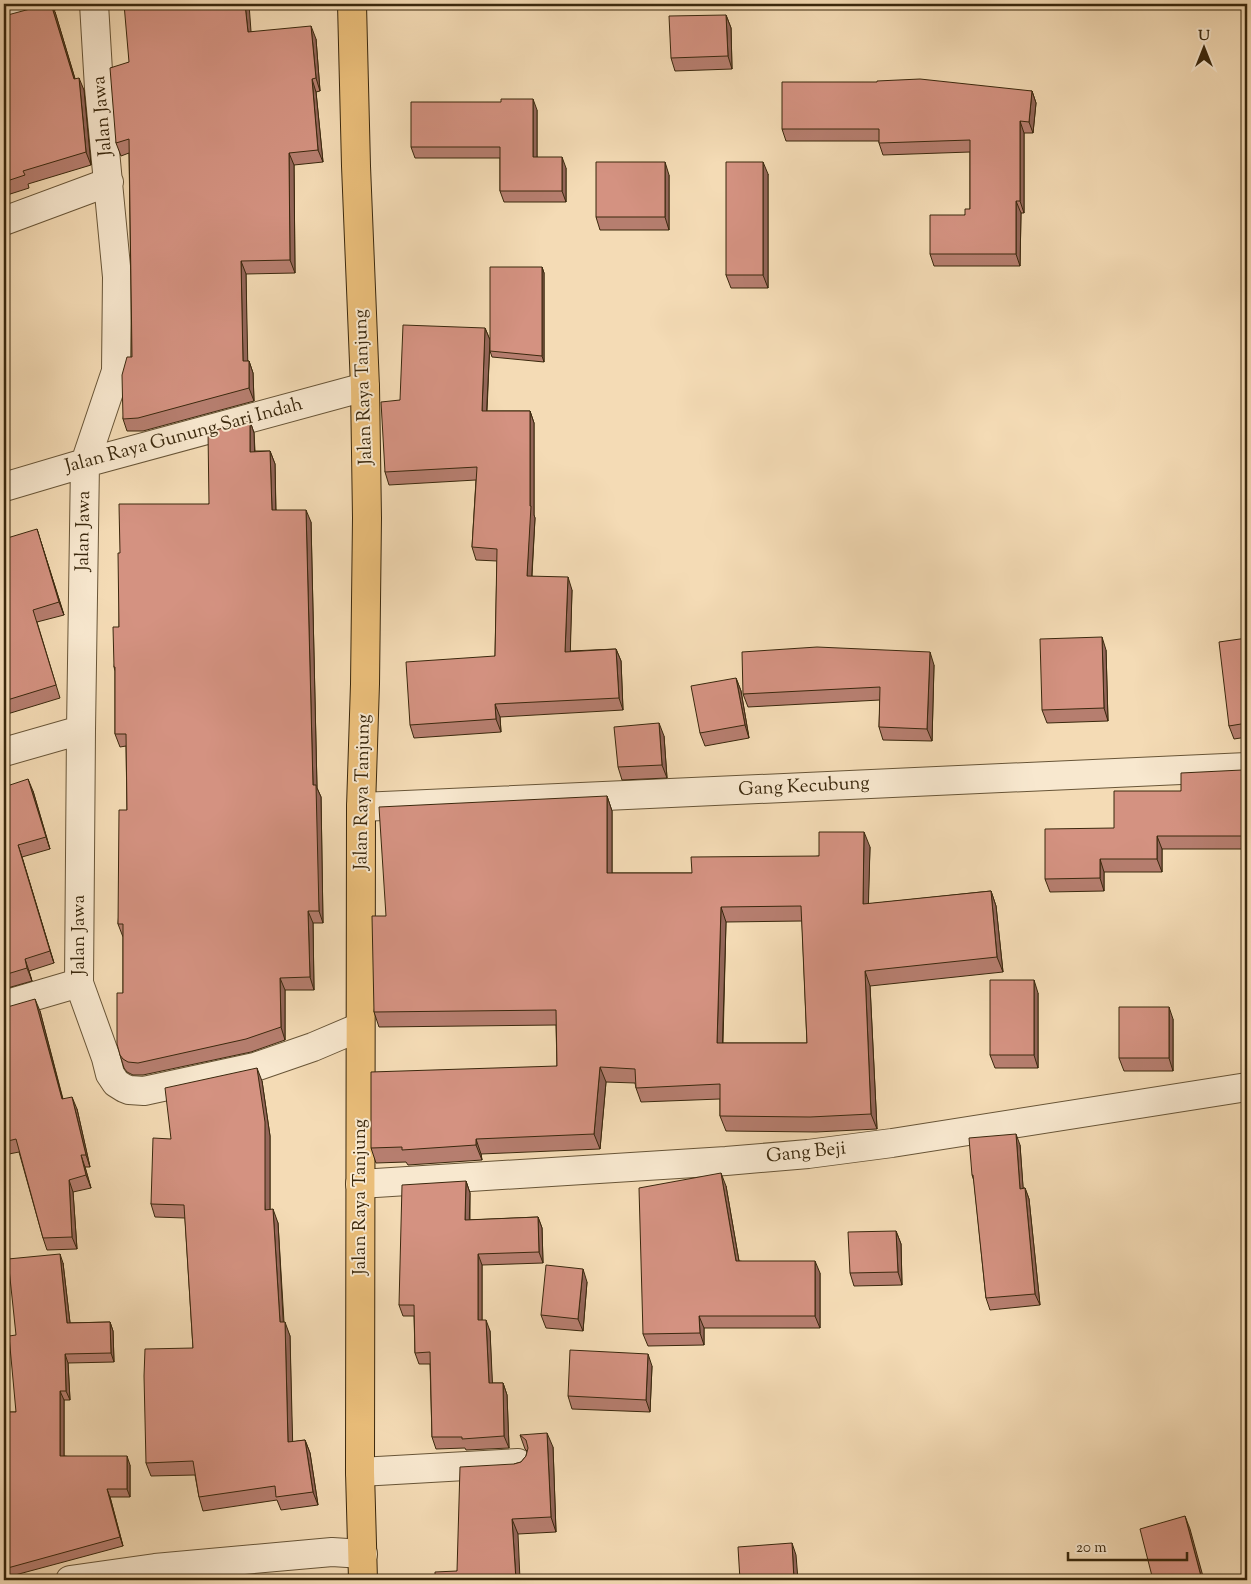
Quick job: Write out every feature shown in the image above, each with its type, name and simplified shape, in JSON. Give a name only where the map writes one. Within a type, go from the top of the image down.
[{"type":"main road","name":"Jalan Raya Tanjung","points":[[352,4],[356,166],[365,386],[367,518],[366,674],[361,806],[360,1027],[360,1472],[363,1580]]},
{"type":"street","points":[[4,14],[42,4]]},
{"type":"street","name":"Jalan Jawa","points":[[94,4],[99,88],[117,277],[116,371],[85,463],[79,983],[110,1074],[116,1083],[129,1090],[144,1091],[255,1067],[313,1047],[360,1027]]},
{"type":"street","points":[[4,221],[109,182]]},
{"type":"street","name":"Jalan Raya Gunung Sari Indah","points":[[4,487],[365,386]]},
{"type":"street","points":[[4,752],[81,730]]},
{"type":"street","name":"Gang Kecubung","points":[[361,806],[1247,766]]},
{"type":"street","points":[[4,1005],[79,983]]},
{"type":"street","name":"Gang Beji","points":[[360,1184],[808,1154],[902,1142],[1247,1087]]},
{"type":"street","points":[[360,1472],[518,1462]]},
{"type":"street","points":[[70,1580],[155,1568],[332,1552],[363,1554]]},
{"type":"building","points":[[51,4],[74,79],[79,78],[86,152],[23,171],[25,175],[4,182],[4,16]]},
{"type":"building","points":[[124,4],[245,4],[248,32],[311,26],[316,78],[312,79],[318,150],[289,153],[290,260],[241,261],[243,361],[249,361],[249,388],[138,418],[123,419],[122,375],[127,357],[132,357],[129,139],[116,143],[110,68],[129,62]]},
{"type":"building","points":[[726,15],[728,56],[671,58],[669,16]]},
{"type":"building","points":[[920,79],[1032,91],[1029,122],[1020,121],[1020,201],[1016,201],[1016,254],[930,254],[930,215],[965,215],[965,209],[970,209],[970,140],[879,143],[879,129],[782,129],[782,82],[877,82]]},
{"type":"building","points":[[501,99],[533,99],[533,157],[562,157],[562,191],[500,191],[500,147],[411,147],[411,102],[501,102]]},
{"type":"building","points":[[596,162],[665,162],[665,217],[596,217]]},
{"type":"building","points":[[726,162],[763,162],[763,275],[726,275]]},
{"type":"building","points":[[490,267],[542,267],[542,356],[490,351]]},
{"type":"building","points":[[403,325],[485,328],[482,411],[530,411],[531,506],[527,576],[568,577],[565,652],[616,649],[619,698],[495,704],[496,719],[410,725],[406,662],[495,656],[497,549],[472,547],[477,467],[385,472],[381,402],[400,400]]},
{"type":"building","points":[[250,421],[250,452],[270,451],[272,510],[306,510],[313,785],[316,785],[319,911],[308,911],[310,977],[280,978],[281,1027],[246,1039],[138,1063],[128,1062],[120,1055],[117,1044],[117,993],[123,993],[123,924],[118,924],[119,810],[127,810],[126,734],[115,734],[113,627],[119,627],[119,504],[209,504],[208,432]]},
{"type":"building","points":[[37,529],[59,602],[33,610],[56,685],[4,701],[4,539]]},
{"type":"building","points":[[1102,637],[1104,708],[1042,710],[1040,639]]},
{"type":"building","points":[[1247,638],[1247,723],[1229,726],[1219,642]]},
{"type":"building","points":[[817,647],[930,652],[927,729],[879,727],[880,687],[743,694],[742,652]]},
{"type":"building","points":[[736,678],[745,725],[700,733],[691,686]]},
{"type":"building","points":[[659,723],[662,765],[618,767],[614,727]]},
{"type":"building","points":[[1242,770],[1242,836],[1157,836],[1157,859],[1100,859],[1100,878],[1045,879],[1045,829],[1114,828],[1114,791],[1181,791],[1181,773]]},
{"type":"building","points":[[28,779],[46,837],[18,845],[50,951],[25,959],[27,968],[4,975],[4,787]]},
{"type":"building","points":[[607,796],[607,873],[692,873],[691,857],[819,856],[819,832],[864,832],[863,904],[991,891],[997,957],[865,971],[871,1114],[810,1117],[720,1116],[720,1084],[636,1088],[635,1069],[600,1067],[594,1134],[476,1139],[476,1145],[402,1150],[402,1147],[371,1148],[371,1072],[557,1066],[556,1010],[374,1012],[372,916],[386,916],[379,807]],"holes":[[[801,906],[807,1043],[717,1043],[721,907]]]},
{"type":"building","points":[[990,980],[1034,980],[1034,1055],[990,1055]]},
{"type":"building","points":[[35,999],[62,1099],[72,1097],[86,1155],[81,1155],[86,1175],[69,1180],[72,1237],[43,1238],[16,1139],[4,1142],[4,1008]]},
{"type":"building","points":[[1119,1007],[1169,1007],[1169,1058],[1119,1058]]},
{"type":"building","points":[[257,1068],[265,1122],[265,1210],[273,1209],[280,1322],[285,1322],[288,1442],[305,1440],[313,1492],[276,1497],[275,1486],[199,1497],[193,1461],[146,1463],[145,1349],[193,1348],[184,1205],[151,1204],[153,1138],[171,1139],[165,1088]]},
{"type":"building","points":[[1016,1134],[1020,1189],[1025,1188],[1035,1294],[986,1298],[969,1138]]},
{"type":"building","points":[[721,1173],[736,1261],[815,1261],[815,1316],[699,1316],[700,1333],[643,1334],[639,1188]]},
{"type":"building","points":[[466,1181],[465,1220],[538,1217],[539,1252],[478,1254],[478,1320],[486,1320],[489,1383],[503,1383],[504,1436],[462,1439],[462,1437],[432,1437],[430,1352],[415,1353],[414,1305],[399,1305],[402,1185]]},
{"type":"building","points":[[896,1231],[898,1272],[850,1273],[848,1232]]},
{"type":"building","points":[[60,1254],[67,1323],[110,1322],[111,1353],[65,1354],[66,1391],[60,1391],[60,1456],[127,1456],[127,1489],[107,1489],[120,1537],[4,1569],[4,1412],[16,1412],[9,1336],[16,1335],[8,1259]]},
{"type":"building","points":[[546,1265],[583,1269],[578,1319],[541,1315]]},
{"type":"building","points":[[570,1350],[648,1354],[646,1400],[568,1396]]},
{"type":"building","points":[[547,1433],[551,1517],[512,1519],[516,1580],[435,1580],[435,1572],[457,1571],[460,1467],[521,1462],[526,1456],[528,1448],[526,1440],[520,1435]]},
{"type":"building","points":[[1185,1516],[1202,1580],[1153,1580],[1140,1529]]},
{"type":"building","points":[[792,1543],[794,1580],[740,1580],[738,1547]]}]
